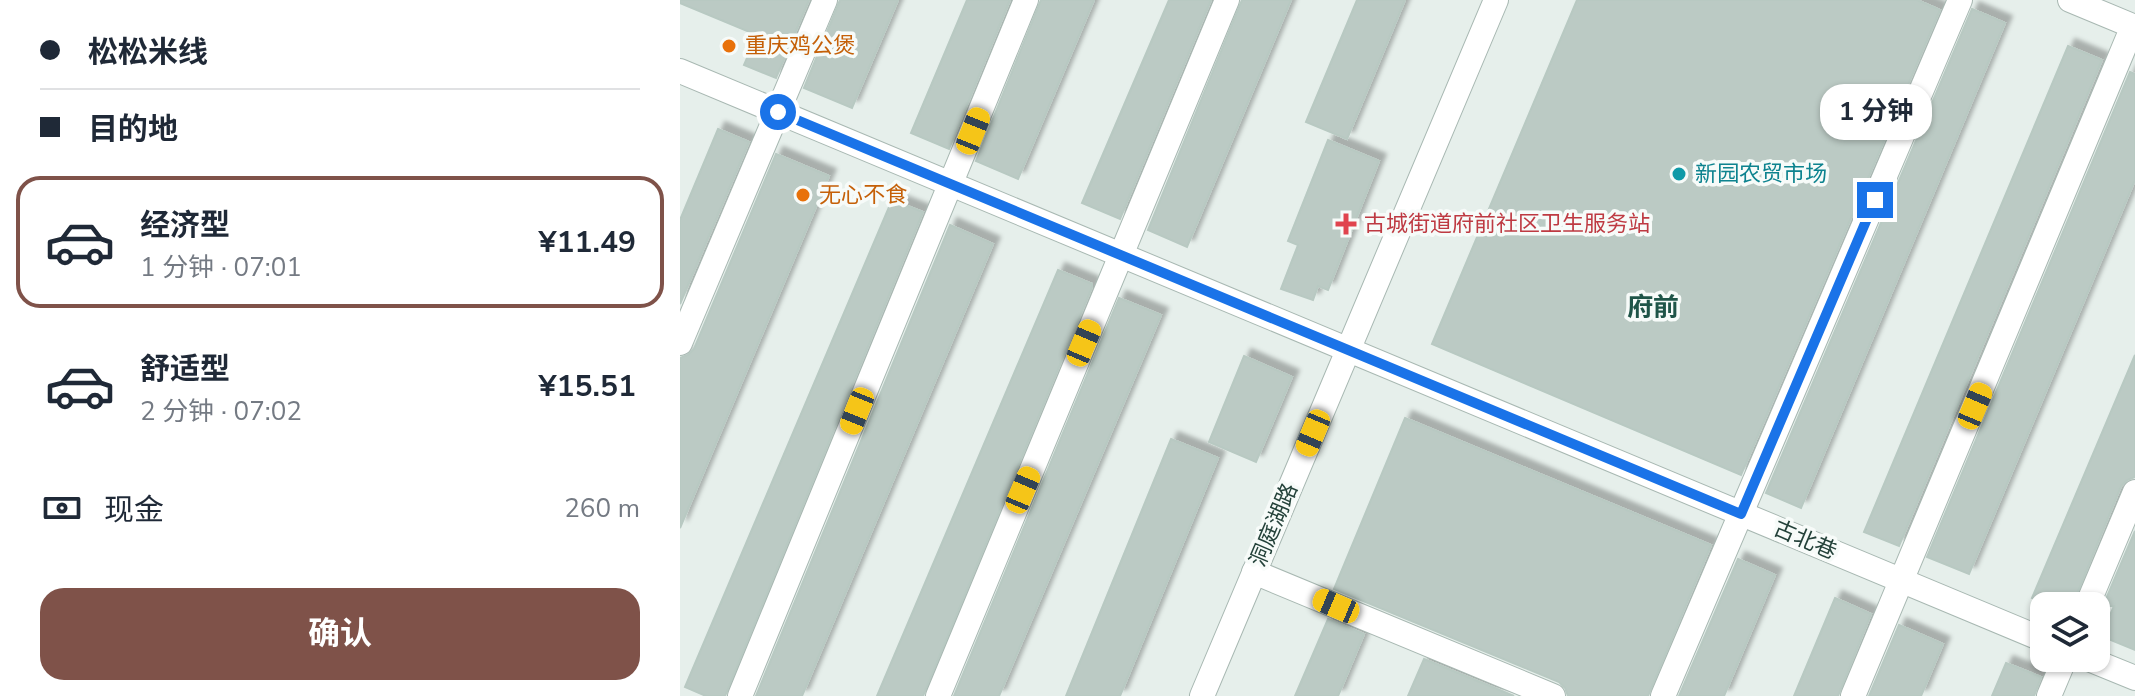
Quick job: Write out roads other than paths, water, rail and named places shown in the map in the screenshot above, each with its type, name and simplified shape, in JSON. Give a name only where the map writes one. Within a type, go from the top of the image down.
[{"type":"street","points":[[680,343],[825,0]]},
{"type":"street","points":[[740,696],[1026,0]]},
{"type":"street","points":[[938,696],[1227,0]]},
{"type":"street","name":"洞庭湖路","points":[[1202,696],[1496,0]]},
{"type":"street","points":[[1663,696],[1960,0]]},
{"type":"street","points":[[1853,696],[2134,27],[2070,0]]},
{"type":"street","name":"古北巷","points":[[680,71],[2030,634]]},
{"type":"street","points":[[2093,592],[2135,492]]},
{"type":"street","points":[[1254,572],[1553,696]]},
{"type":"street","points":[[2110,668],[2135,678]]},
{"type":"street","points":[[2049,696],[2059,672]]},
{"type":"place","name":"重庆鸡公煲","points":[[729,46]]},
{"type":"place","name":"新园农贸市场","points":[[1679,174]]},
{"type":"place","name":"无心不食","points":[[803,195]]},
{"type":"place","name":"古城街道府前社区卫生服务站","points":[[1346,224]]},
{"type":"district","name":"府前","points":[[1653,307]]}]
